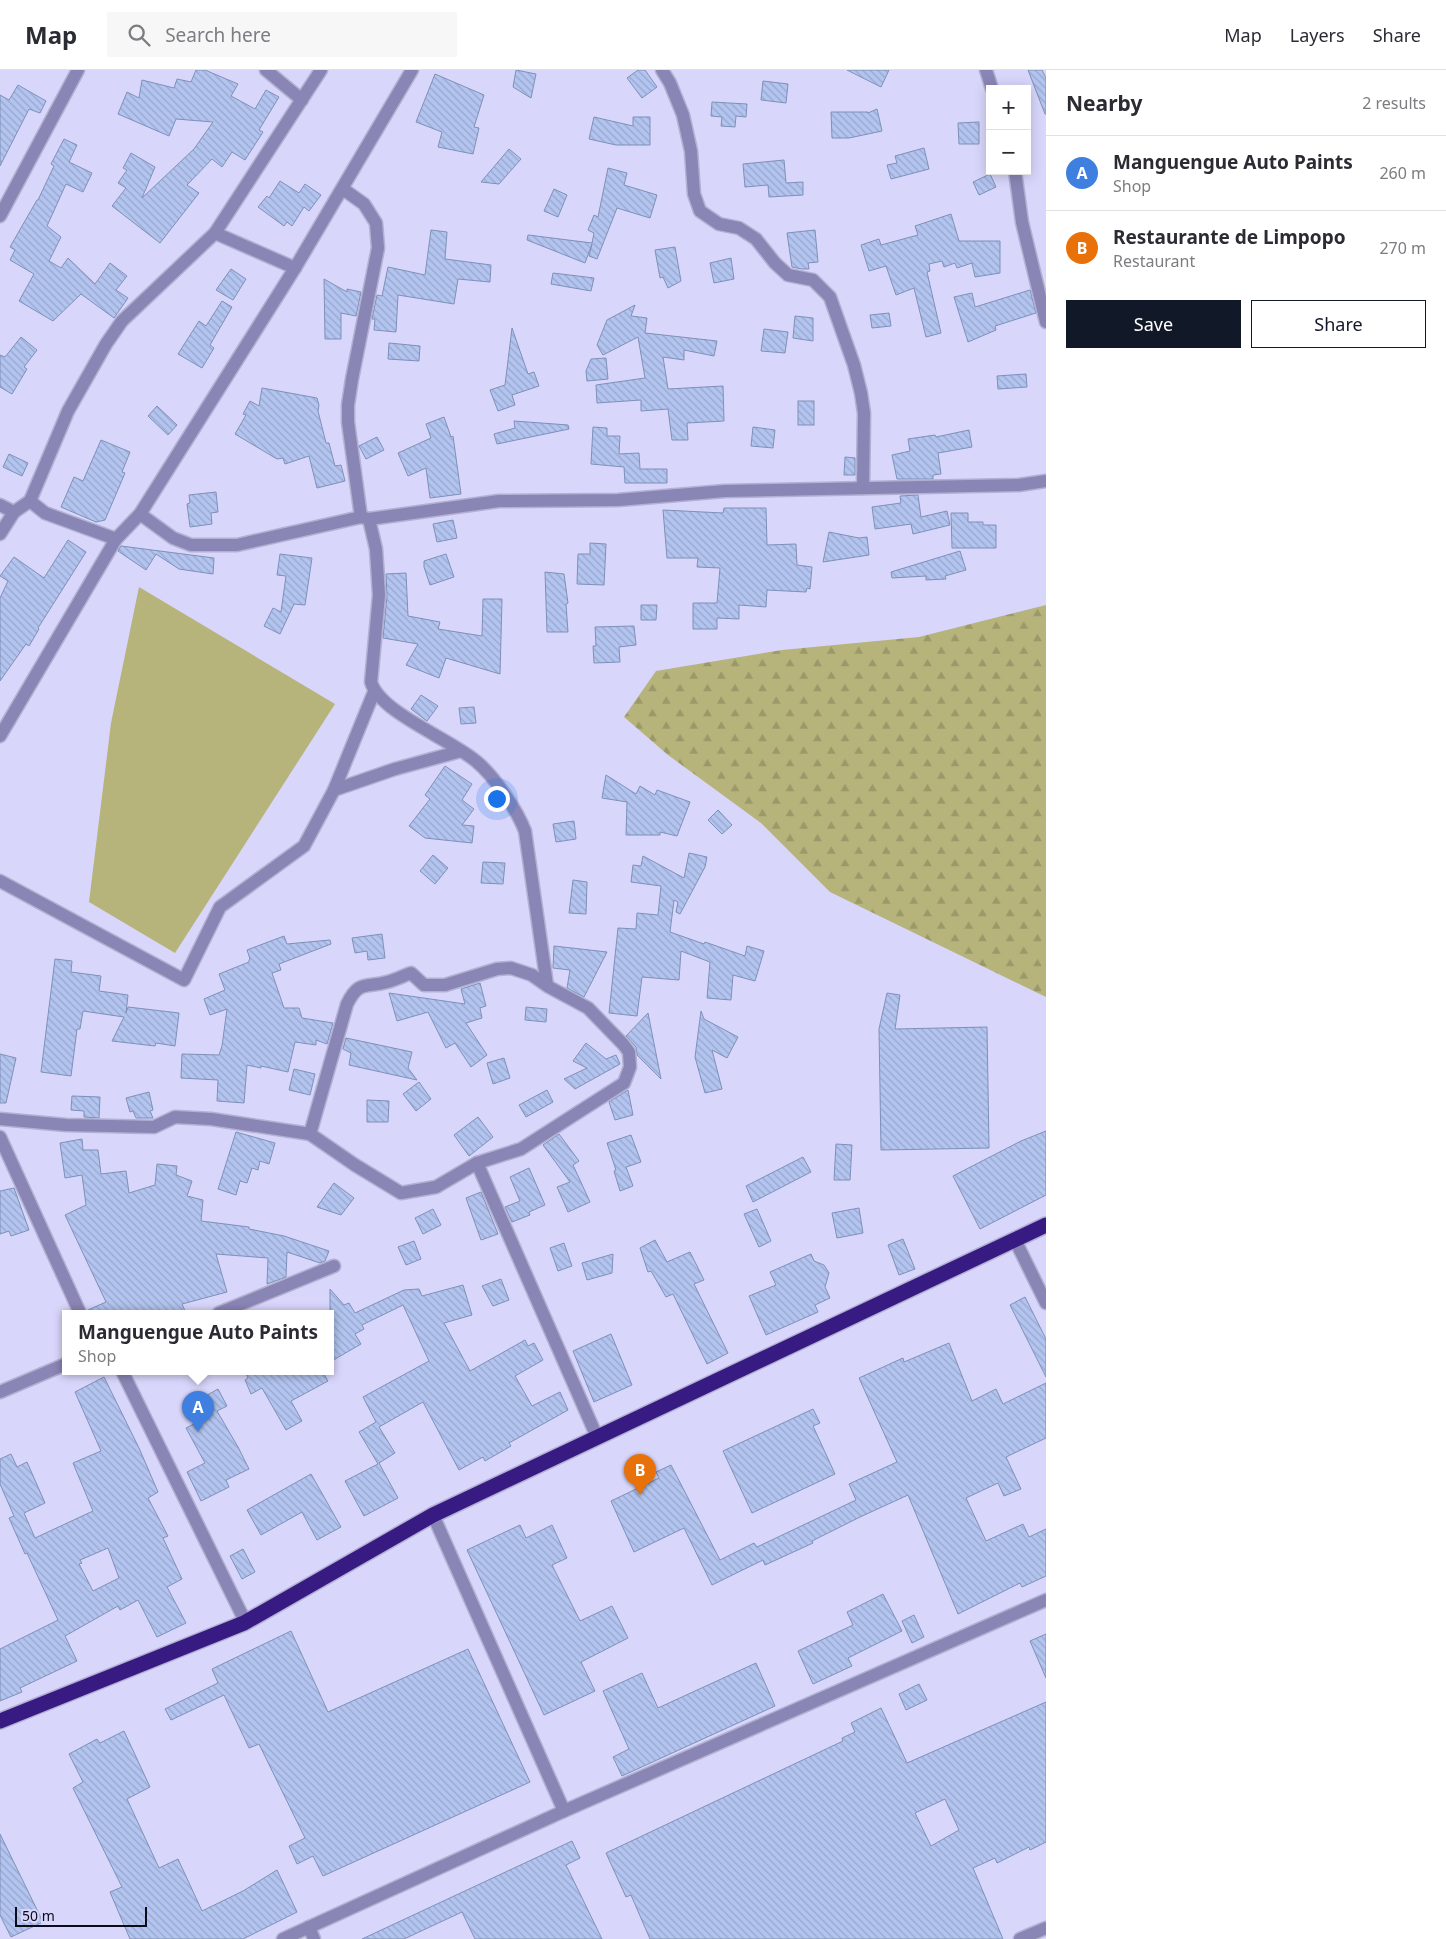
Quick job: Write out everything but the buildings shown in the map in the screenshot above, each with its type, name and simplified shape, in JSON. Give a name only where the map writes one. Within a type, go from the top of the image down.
[{"type":"highway","points":[[0,1721],[244,1623],[433,1515],[1046,1225]]},
{"type":"street","points":[[0,216],[78,70]]},
{"type":"street","points":[[266,70],[302,100]]},
{"type":"street","points":[[0,534],[14,512],[30,501],[68,411],[106,344],[122,320],[215,233],[321,70]]},
{"type":"street","points":[[0,736],[116,539],[140,514],[295,268],[412,70]]},
{"type":"street","points":[[662,70],[670,83],[683,115],[691,151],[694,194],[700,211],[719,224],[739,228],[756,239],[775,263],[788,275],[812,280],[830,297],[854,365],[861,393],[864,413],[863,488]]},
{"type":"street","points":[[986,70],[991,85]]},
{"type":"street","points":[[1016,175],[1022,222],[1046,322]]},
{"type":"street","points":[[343,189],[364,204],[376,223],[378,248],[348,405],[348,422],[365,518],[376,549],[379,595],[371,682],[374,692],[386,704],[477,762],[519,817],[525,831],[547,985]]},
{"type":"street","points":[[215,233],[295,268]]},
{"type":"street","points":[[140,514],[173,538],[191,545],[237,545],[365,518],[499,501],[618,500],[725,491],[1019,485],[1046,480]]},
{"type":"street","points":[[30,501],[45,513],[116,539]]},
{"type":"street","points":[[0,506],[14,512]]},
{"type":"street","points":[[0,880],[184,980],[220,906],[304,846],[334,790],[374,692]]},
{"type":"street","points":[[334,790],[394,769],[461,751]]},
{"type":"street","points":[[0,1119],[66,1125],[154,1127],[176,1117],[211,1119],[310,1134],[355,1165],[401,1193],[436,1187],[477,1163],[520,1149],[624,1083],[630,1067],[629,1052],[588,1008],[532,975],[511,968],[498,969],[445,985],[424,985],[411,973],[387,982],[362,986],[354,992],[347,1004],[310,1134]]},
{"type":"street","points":[[0,1137],[79,1310]]},
{"type":"street","points":[[477,1163],[597,1437]]},
{"type":"street","points":[[1015,1240],[1046,1303]]},
{"type":"street","points":[[226,1310],[334,1266]]},
{"type":"street","points":[[0,1392],[62,1366]]},
{"type":"street","points":[[124,1375],[239,1608],[244,1623]]},
{"type":"street","points":[[433,1515],[564,1811]]},
{"type":"street","points":[[283,1939],[311,1933],[564,1811],[1046,1600]]},
{"type":"street","points":[[1020,1939],[1046,1928]]},
{"type":"green space","points":[[139,587],[335,704],[175,953],[89,902],[111,723]]},
{"type":"green space","points":[[1046,605],[1046,997],[830,892],[761,823],[668,755],[624,717],[656,671],[782,650],[919,637]]},
{"type":"place","name":"Manguengue Auto Paints","points":[[198,1432]]},
{"type":"place","name":"Restaurante de Limpopo","points":[[640,1495]]}]
